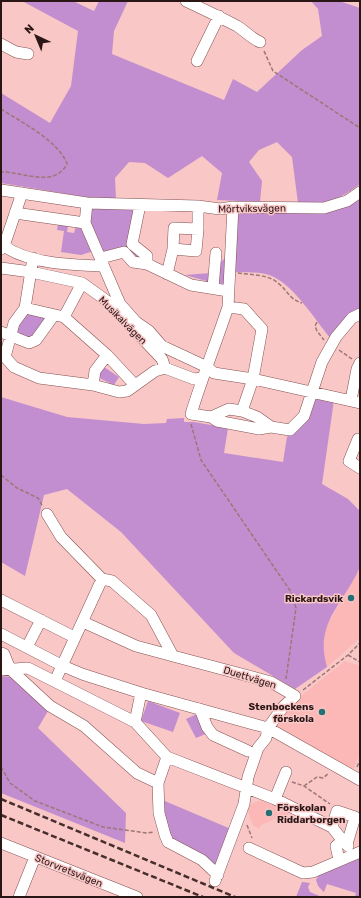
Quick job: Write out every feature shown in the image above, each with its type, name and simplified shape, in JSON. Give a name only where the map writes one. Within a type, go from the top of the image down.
[{"type":"street","points":[[186,1],[219,16],[246,32],[251,38],[260,42]]},
{"type":"street","points":[[197,61],[219,16]]},
{"type":"street","points":[[1,44],[16,52],[28,54]]},
{"type":"street","name":"Mörtviksvägen","points":[[1,190],[87,203],[198,206],[220,209],[233,207],[324,208],[346,201],[360,192]]},
{"type":"street","points":[[22,193],[2,248],[15,254],[75,266],[102,262],[124,252],[133,262],[147,264],[191,285],[228,291]]},
{"type":"street","points":[[15,213],[85,223],[87,203]]},
{"type":"street","points":[[140,205],[132,244],[147,256],[147,264]]},
{"type":"street","points":[[196,251],[198,206]]},
{"type":"street","points":[[233,207],[228,307],[202,378],[191,414],[211,417],[217,421],[259,429],[271,427],[290,430],[304,416],[322,362],[336,337],[352,318],[360,314]]},
{"type":"street","name":"Musikalvägen","points":[[85,223],[120,304],[136,322],[149,331],[162,346],[164,358]]},
{"type":"street","points":[[167,274],[173,249],[174,228],[198,229]]},
{"type":"street","points":[[173,249],[230,254]]},
{"type":"street","points":[[213,288],[216,253]]},
{"type":"street","points":[[33,258],[25,308],[6,335],[5,357],[14,367],[39,378],[93,385],[118,392],[127,391],[155,371],[164,358]]},
{"type":"street","name":"Musikalvägen","points":[[1,268],[31,272],[82,283],[107,301],[164,358],[194,379],[202,378]]},
{"type":"street","points":[[6,335],[29,343],[36,340],[59,316],[82,283]]},
{"type":"street","points":[[228,307],[244,309],[262,329],[253,379],[242,411]]},
{"type":"street","points":[[25,308],[59,316],[107,355],[135,385]]},
{"type":"street","points":[[93,385],[95,371],[107,355]]},
{"type":"street","name":"Musikalvägen","points":[[164,358],[207,367],[214,373],[253,379],[355,402]]},
{"type":"street","points":[[355,402],[357,369],[360,363]]},
{"type":"street","points":[[211,417],[229,409],[242,411],[257,417],[271,427]]},
{"type":"street","points":[[359,436],[349,461],[360,468]]},
{"type":"street","points":[[47,514],[61,537],[102,579],[112,581],[151,615],[173,656]]},
{"type":"street","points":[[55,681],[102,579]]},
{"type":"street","points":[[1,600],[74,637]]},
{"type":"street","points":[[27,647],[41,620]]},
{"type":"street","name":"Duettvägen","points":[[83,622],[136,646],[271,682],[284,688],[295,696]]},
{"type":"street","points":[[1,634],[62,666],[141,693],[268,728],[360,780]]},
{"type":"street","points":[[1,652],[4,654],[6,669],[50,706],[84,726],[138,773],[158,783]]},
{"type":"street","points":[[6,669],[28,668],[134,722],[167,757],[248,787],[332,827],[345,842],[358,852]]},
{"type":"street","points":[[134,722],[141,693]]},
{"type":"street","points":[[167,757],[158,783],[159,813],[168,842],[202,860],[216,878],[243,808],[253,753],[266,738],[268,728],[283,707],[295,696]]},
{"type":"street","points":[[200,709],[207,727],[213,735],[253,753]]},
{"type":"street","points":[[275,799],[284,776]]},
{"type":"street","points":[[243,808],[264,794]]},
{"type":"street","points":[[332,827],[337,811],[355,818],[345,842],[336,846],[338,860]]},
{"type":"street","name":"Storvretsvägen","points":[[1,843],[35,856],[110,892],[137,897]]},
{"type":"street","points":[[254,851],[303,873],[312,872],[358,852]]},
{"type":"street","points":[[20,897],[35,856]]},
{"type":"path","points":[[260,42],[273,71],[360,128]]},
{"type":"path","points":[[1,109],[46,140],[64,157],[67,164],[64,170],[50,177],[1,172]]},
{"type":"path","points":[[229,272],[268,277],[278,282],[294,300],[302,303]]},
{"type":"path","points":[[191,414],[190,427],[201,460],[291,592],[296,608],[286,683],[284,688]]},
{"type":"path","points":[[1,475],[17,488],[38,498],[47,514]]},
{"type":"path","points":[[295,696],[348,655],[360,643]]},
{"type":"path","points":[[348,655],[360,662]]},
{"type":"path","points":[[304,786],[318,777],[323,778],[337,766]]},
{"type":"path","points":[[1,767],[10,783],[35,801],[88,822],[103,827],[147,833],[163,829]]},
{"type":"path","points":[[284,776],[320,796],[337,811]]},
{"type":"path","points":[[243,808],[254,851]]},
{"type":"shaded area","points":[[22,1],[73,1],[94,11],[99,1],[128,1],[114,31],[112,54],[224,100],[233,79],[257,92],[302,50],[322,36],[318,9],[311,1],[339,1],[360,8],[360,184],[344,195],[331,201],[298,203],[292,157],[277,142],[259,150],[249,162],[262,181],[260,202],[217,200],[222,173],[202,156],[168,178],[145,163],[129,162],[115,178],[116,199],[85,197],[1,183],[1,93],[50,123],[71,86],[78,31]]},
{"type":"shaded area","points":[[360,192],[360,321],[353,314],[331,339],[303,303],[278,279],[259,273],[229,272],[233,207],[324,208]]},
{"type":"shaded area","points":[[87,203],[140,205],[132,244],[147,264],[124,252],[101,258],[97,250],[81,255],[61,252],[64,231],[57,230],[58,224],[68,226],[67,232],[74,233],[77,222],[85,223]]},
{"type":"shaded area","points":[[225,258],[224,286],[185,275],[210,273]]},
{"type":"shaded area","points":[[34,313],[46,316],[47,320],[34,338],[20,338],[15,329],[23,316]]},
{"type":"shaded area","points":[[104,367],[119,377],[114,385],[97,377]]},
{"type":"shaded area","points":[[315,395],[334,400],[322,484],[348,499],[360,511],[360,564],[359,569],[327,626],[324,638],[324,652],[327,667],[295,689],[234,653],[121,532],[67,489],[44,495],[25,576],[1,562],[1,397],[67,417],[144,424],[166,423],[167,419],[184,418],[184,422],[194,422],[228,428],[224,453],[283,462],[287,437],[306,419]]},
{"type":"shaded area","name":"Rickardsvik","points":[[360,568],[360,638],[327,667],[323,653],[325,629]]},
{"type":"shaded area","name":"Stenbockens förskola","points":[[345,661],[360,666],[360,753],[354,768],[349,770],[279,731],[276,725],[288,706]]},
{"type":"shaded area","points":[[1,676],[12,677],[48,711],[38,728],[126,813],[125,843],[1,793]]},
{"type":"shaded area","points":[[148,701],[180,713],[173,732],[141,721]]},
{"type":"shaded area","points":[[199,713],[208,733],[196,738],[186,719]]},
{"type":"shaded area","points":[[160,799],[231,829],[216,870],[170,840]]},
{"type":"shaded area","name":"Förskolan Riddarborgen","points":[[264,799],[290,811],[286,817],[281,816],[261,825],[259,829],[253,825],[247,809],[251,804]]},
{"type":"shaded area","points":[[360,857],[360,897],[355,897],[356,893],[327,884],[324,892],[318,886],[316,880],[319,875]]},
{"type":"shaded area","points":[[302,882],[310,883],[308,887],[310,892],[322,897],[296,897]]},
{"type":"railway","points":[[1,799],[235,897]]},
{"type":"railway","points":[[1,815],[203,897]]},
{"type":"place","name":"Rickardsvik","points":[[351,598]]},
{"type":"place","name":"Stenbockens förskola","points":[[322,712]]},
{"type":"place","name":"Förskolan Riddarborgen","points":[[269,813]]}]
